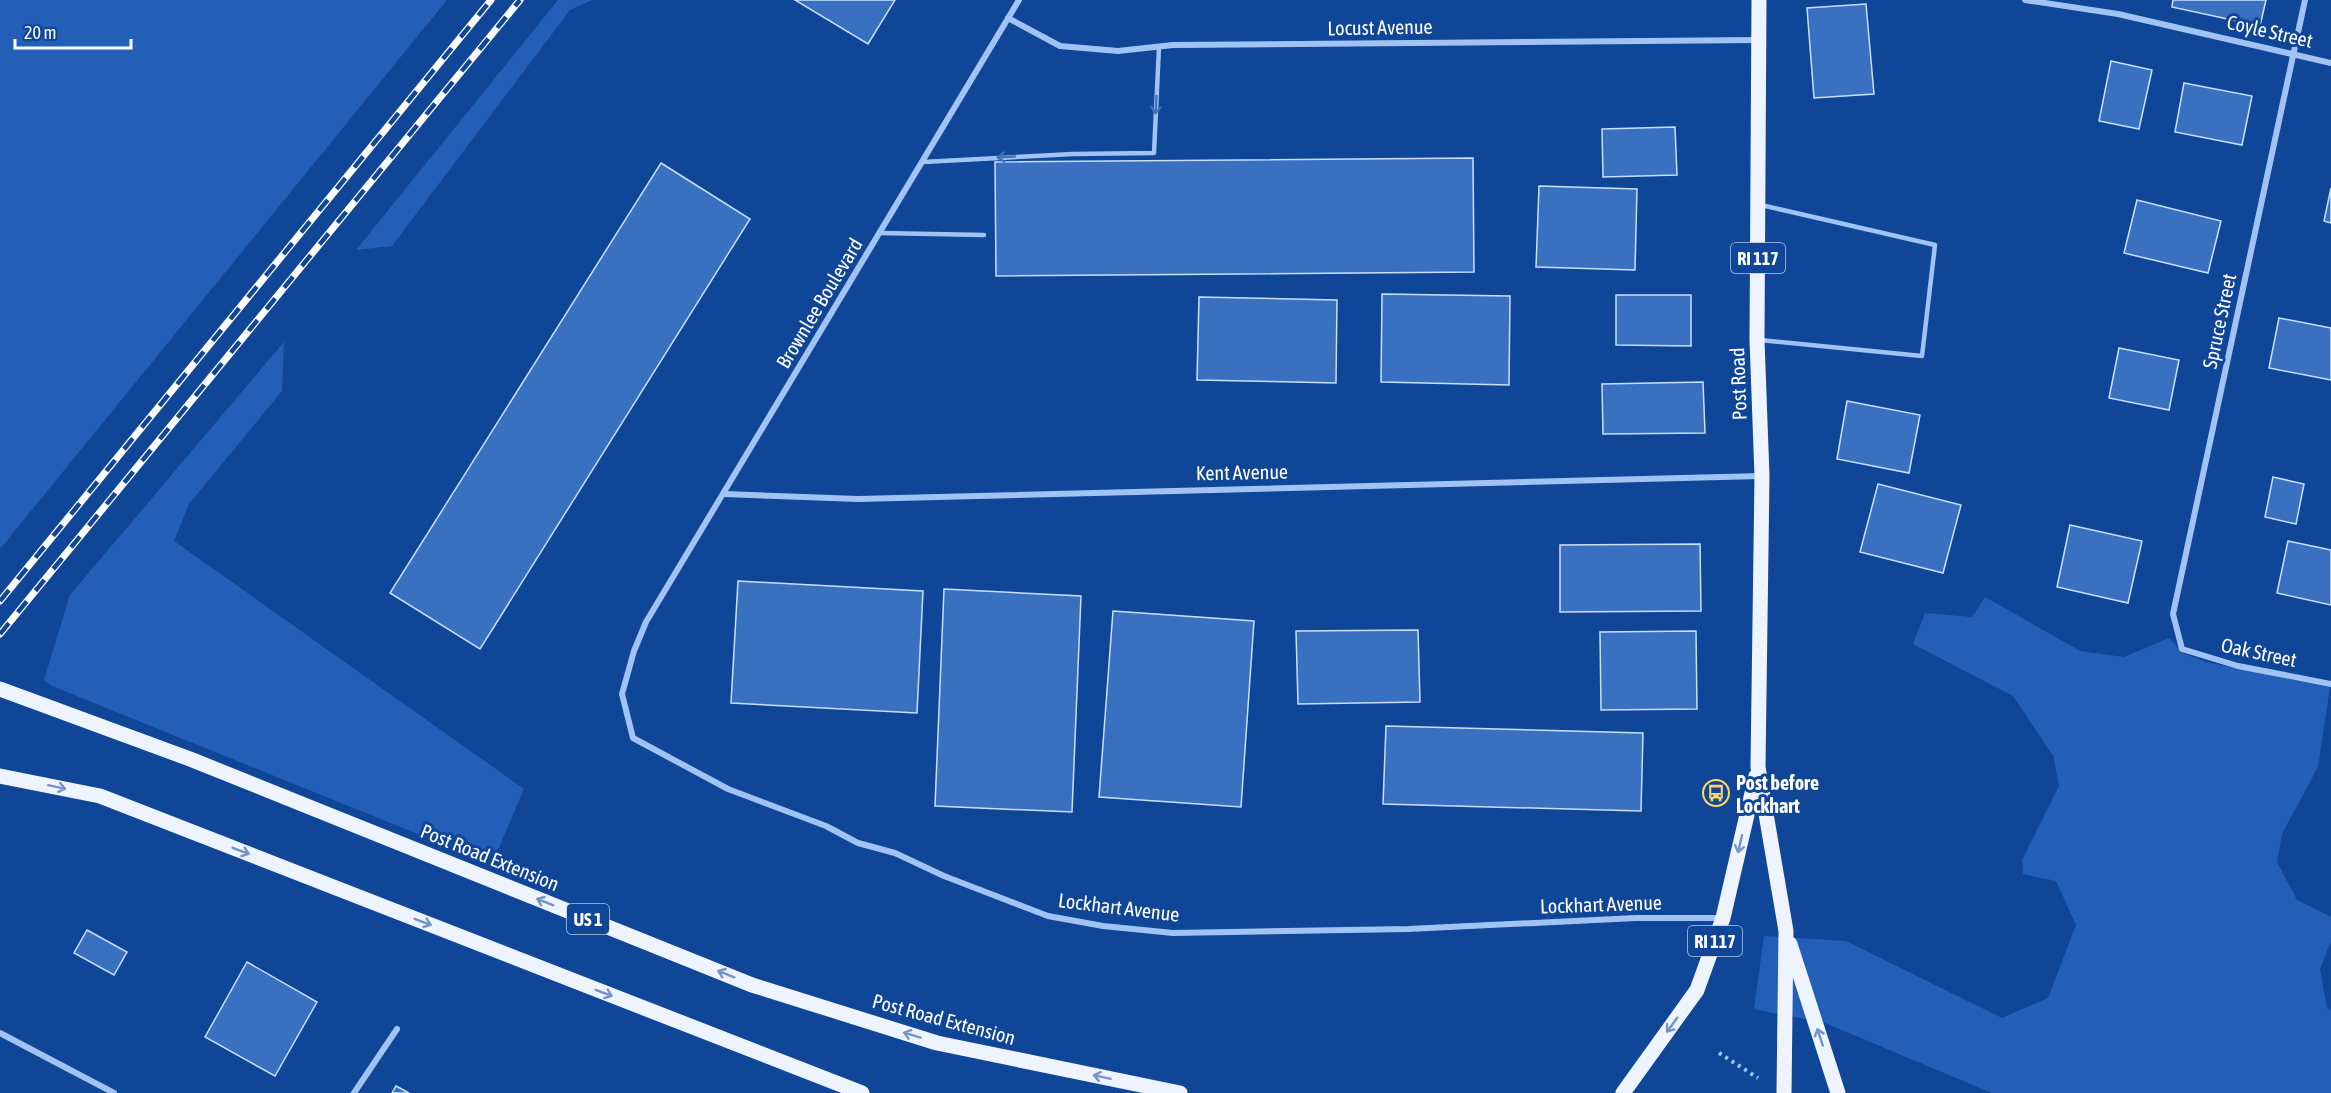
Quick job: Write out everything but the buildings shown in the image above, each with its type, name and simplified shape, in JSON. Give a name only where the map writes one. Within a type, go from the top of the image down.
[{"type":"main road","name":"Post Road","points":[[1758,767],[1762,476],[1757,340],[1759,0]]},
{"type":"main road","name":"Post Road Extension","points":[[6,691],[190,759],[752,985],[937,1043],[1180,1093]]},
{"type":"main road","name":"RI 117","points":[[1623,1093],[1697,990],[1724,918],[1758,767]]},
{"type":"main road","name":"RI 117","points":[[1758,767],[1786,931],[1838,1093]]},
{"type":"main road","points":[[0,776],[100,796],[862,1093]]},
{"type":"main road","points":[[1784,1093],[1786,931]]},
{"type":"street","name":"Brownlee Boulevard","points":[[646,622],[1019,0]]},
{"type":"street","name":"Coyle Street","points":[[2025,0],[2118,14],[2294,52],[2331,63]]},
{"type":"street","name":"Spruce Street","points":[[2182,649],[2173,614],[2305,0]]},
{"type":"street","name":"Locust Avenue","points":[[1008,18],[1060,46],[1118,51],[1159,47],[1760,40]]},
{"type":"street","name":"Kent Avenue","points":[[724,494],[858,499],[1762,476]]},
{"type":"street","name":"Lockhart Avenue","points":[[646,622],[634,651],[622,694],[633,738],[728,789],[826,825],[858,843],[895,853],[944,876],[1048,916],[1103,926],[1173,933],[1408,929],[1636,918],[1724,918]]},
{"type":"street","name":"Oak Street","points":[[2182,649],[2238,666],[2331,684]]},
{"type":"street","points":[[354,1093],[397,1029]]},
{"type":"street","points":[[0,1033],[114,1093]]},
{"type":"lane","points":[[923,162],[1073,154],[1154,153],[1159,47]]},
{"type":"lane","points":[[1757,340],[1922,356],[1935,244],[1758,204]]},
{"type":"lane","points":[[880,233],[984,235]]},
{"type":"path","points":[[1719,1053],[1762,1081]]},
{"type":"shaded area","points":[[0,0],[447,0],[0,549]]},
{"type":"shaded area","points":[[558,0],[592,0],[570,10],[392,246],[356,250]]},
{"type":"shaded area","points":[[284,342],[282,391],[189,504],[174,541],[524,789],[492,864],[52,686],[44,680],[70,595]]},
{"type":"shaded area","points":[[1985,597],[2080,651],[2124,657],[2169,638],[2183,653],[2206,662],[2330,687],[2318,767],[2282,834],[2277,862],[2297,900],[2331,917],[2331,941],[2320,969],[2327,1008],[2331,1011],[2331,1093],[1992,1093],[1825,1023],[1754,1009],[1764,936],[1846,941],[2002,1018],[2048,998],[2076,925],[2056,881],[2023,874],[2022,860],[2059,786],[2053,756],[2013,696],[1913,644],[1925,613],[1972,617]]},
{"type":"railway","points":[[0,601],[491,0]]},
{"type":"railway","points":[[0,634],[520,0]]},
{"type":"place","name":"Post before Lockhart","points":[[1716,793]]}]
